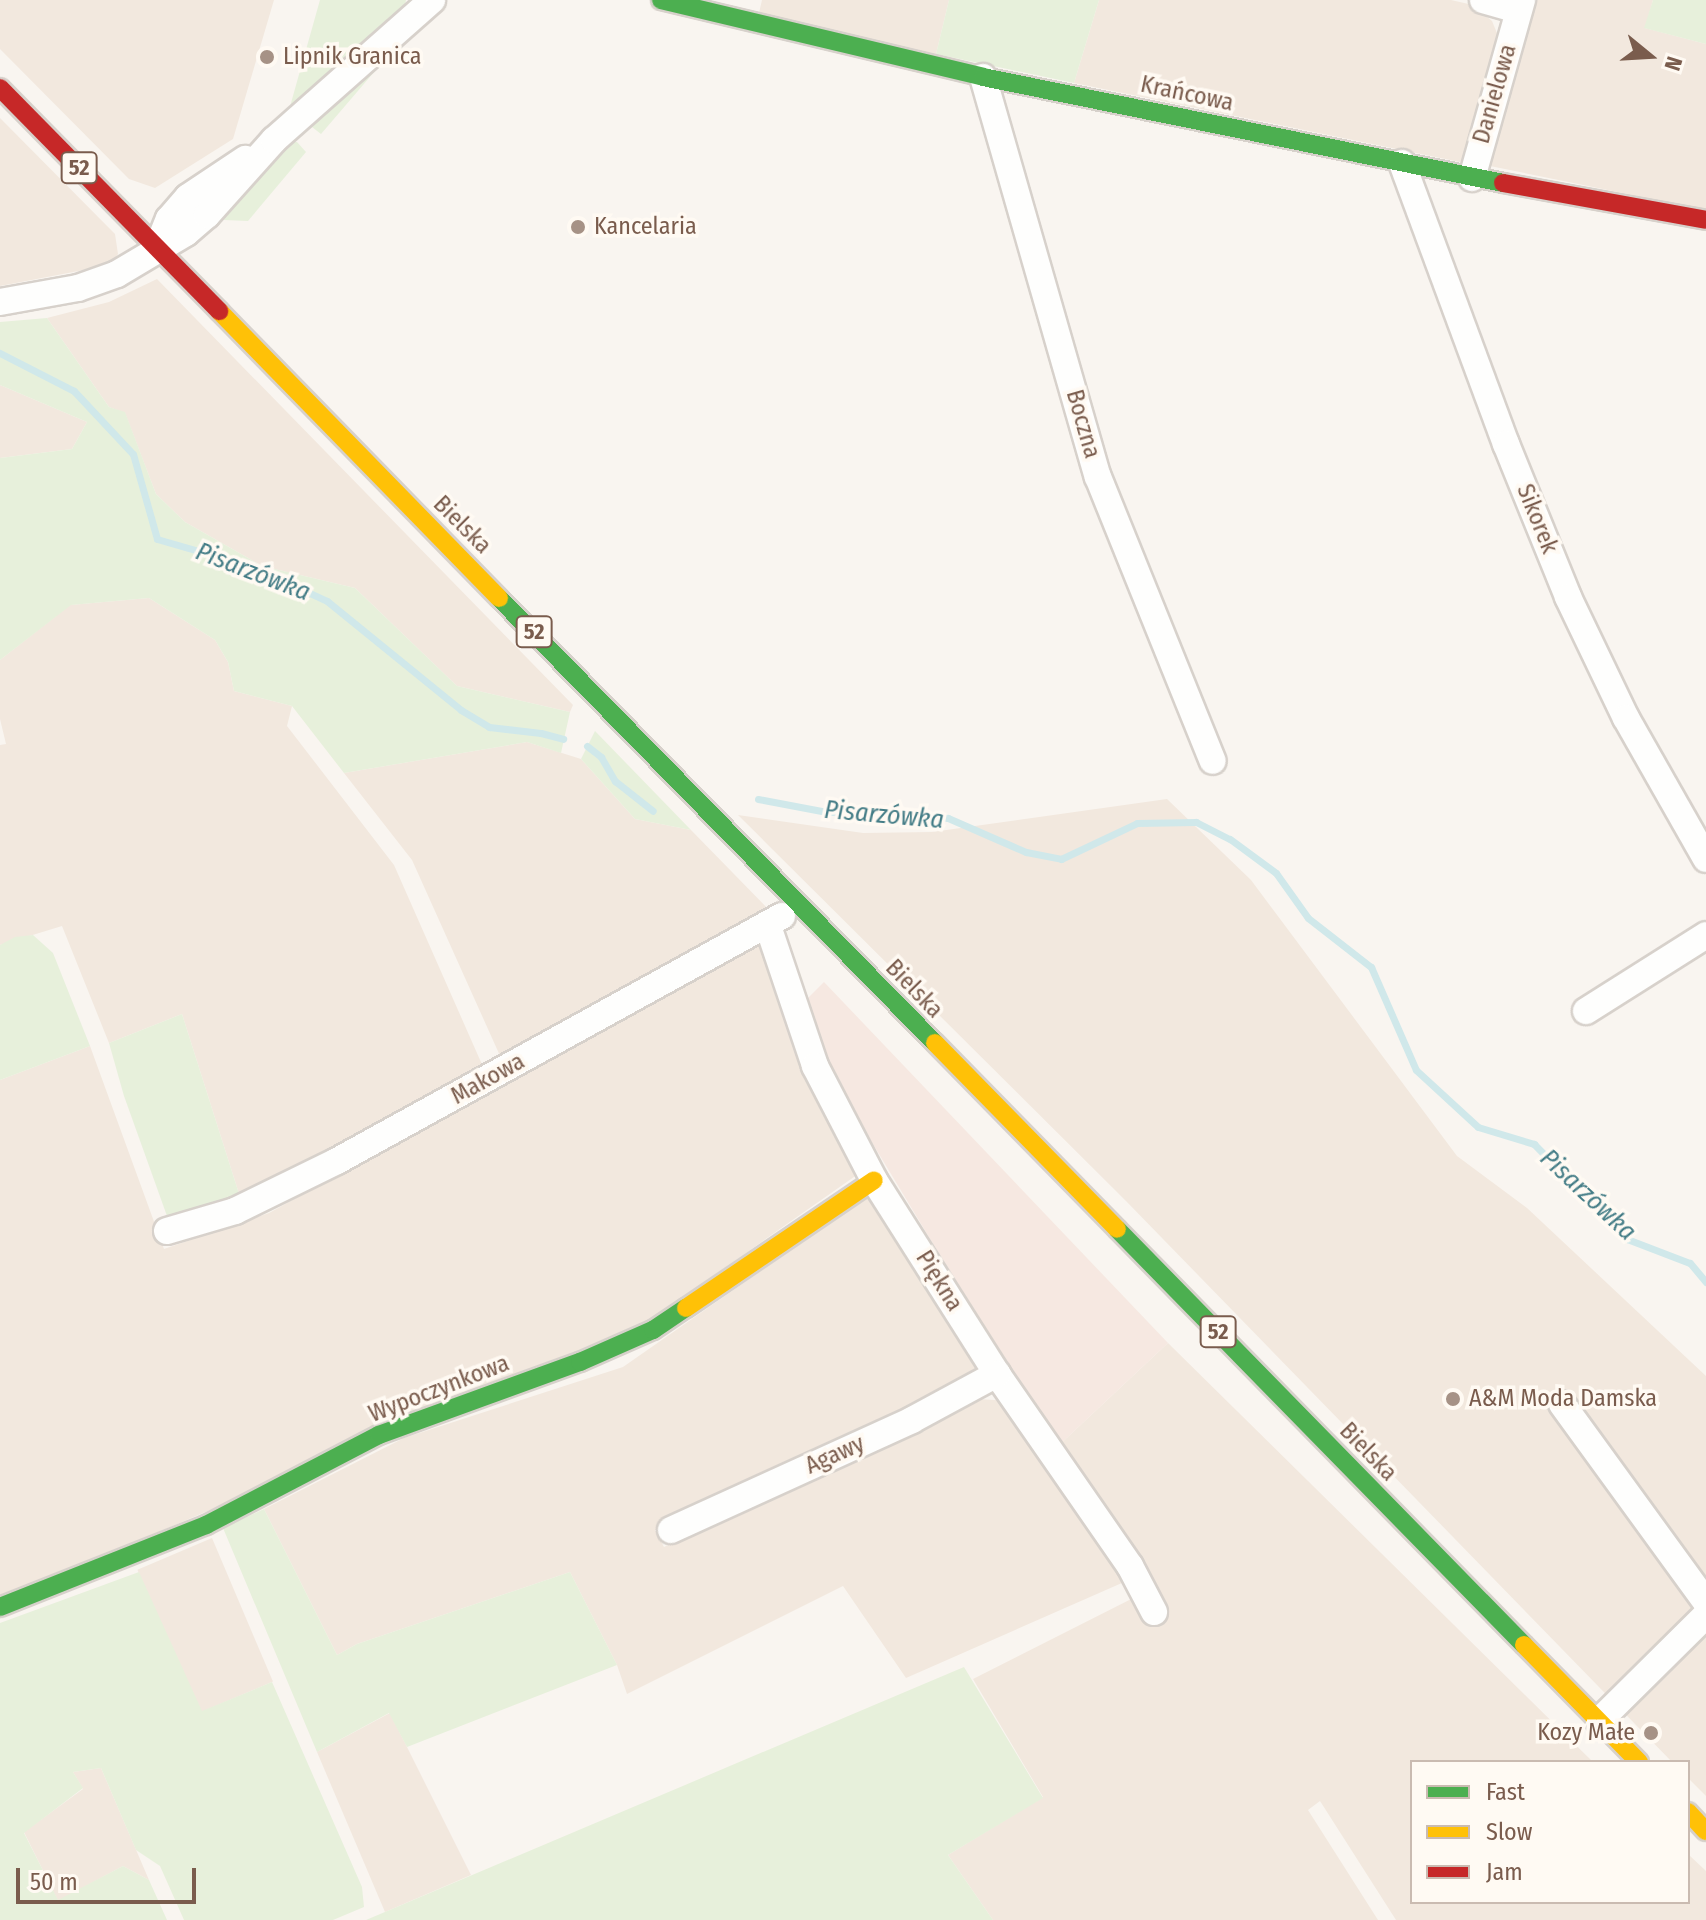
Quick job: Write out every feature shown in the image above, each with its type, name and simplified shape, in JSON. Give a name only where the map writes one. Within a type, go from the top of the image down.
[{"type":"main road","name":"Krańcowa","points":[[661,0],[983,77],[1472,178],[1706,220]]},
{"type":"main road","name":"52","points":[[0,88],[157,248]]},
{"type":"main road","name":"Bielska","points":[[157,248],[1637,1760]]},
{"type":"main road","name":"Wypoczynkowa","points":[[0,1607],[65,1584],[206,1525],[379,1435],[580,1362],[653,1330],[874,1180]]},
{"type":"main road","points":[[1690,1814],[1706,1831]]},
{"type":"street","points":[[0,302],[78,288],[117,274],[207,215],[274,140],[432,0]]},
{"type":"street","name":"Danielowa","points":[[1472,178],[1520,5],[1483,0]]},
{"type":"street","name":"Boczna","points":[[983,77],[1098,477],[1213,761]]},
{"type":"street","name":"Sikorek","points":[[1402,163],[1506,444],[1568,597],[1626,718],[1706,859]]},
{"type":"street","name":"Makowa","points":[[167,1231],[235,1211],[337,1161],[768,926],[797,903]]},
{"type":"street","name":"Piękna","points":[[768,926],[815,1066],[874,1180],[997,1374],[1130,1566],[1154,1612]]},
{"type":"street","points":[[1586,1011],[1706,935]]},
{"type":"street","name":"Agawy","points":[[671,1530],[912,1420],[997,1374]]},
{"type":"street","points":[[1562,1404],[1706,1602]]},
{"type":"street","points":[[1599,1721],[1706,1615]]},
{"type":"shaded area","points":[[0,0],[274,0],[233,139],[155,188],[129,179],[0,49]]},
{"type":"shaded area","points":[[762,0],[949,0],[936,54],[759,13]]},
{"type":"shaded area","points":[[1099,0],[1451,0],[1473,5],[1492,21],[1499,38],[1469,155],[1460,162],[1074,83]]},
{"type":"shaded area","points":[[1533,0],[1653,0],[1645,28],[1706,44],[1706,210],[1490,166],[1489,159]]},
{"type":"shaded area","points":[[0,118],[115,234],[118,254],[110,265],[0,286]]},
{"type":"shaded area","points":[[157,279],[573,705],[570,712],[457,686],[355,588],[262,566],[185,522],[156,494],[125,413],[109,407],[47,318],[109,302]]},
{"type":"shaded area","points":[[0,385],[87,422],[72,449],[0,458]]},
{"type":"shaded area","points":[[149,598],[215,640],[228,662],[234,691],[292,706],[287,726],[394,865],[484,1069],[241,1200],[182,1014],[109,1043],[62,926],[0,945],[0,745],[6,744],[0,719],[0,660],[70,605]]},
{"type":"shaded area","points":[[527,742],[581,759],[635,819],[691,830],[772,913],[501,1058],[412,860],[344,773]]},
{"type":"shaded area","points":[[1167,799],[1251,880],[1457,1156],[1527,1208],[1706,1376],[1706,1796],[1690,1780],[1690,1760],[1670,1760],[1126,1201],[738,815],[863,833],[932,832]]},
{"type":"shaded area","points":[[767,939],[861,1172],[646,1323],[0,1600],[0,1080],[90,1046],[164,1249],[269,1213]]},
{"type":"shaded area","points":[[824,982],[1168,1343],[1056,1448],[835,1081],[806,1000]]},
{"type":"shaded area","points":[[867,1197],[884,1204],[984,1371],[920,1408],[655,1530],[664,1547],[978,1399],[1010,1401],[1131,1579],[906,1678],[843,1586],[627,1694],[617,1665],[570,1572],[357,1644],[337,1655],[264,1509],[404,1438],[623,1367]]},
{"type":"shaded area","points":[[1168,1343],[1591,1760],[1410,1760],[1410,1904],[1690,1904],[1690,1856],[1706,1871],[1706,1920],[1396,1920],[1320,1801],[1308,1810],[1378,1920],[993,1920],[948,1855],[1043,1797],[973,1679],[1155,1587],[1056,1448]]},
{"type":"shaded area","points":[[212,1538],[273,1682],[198,1713],[137,1570]]},
{"type":"shaded area","points":[[390,1713],[471,1875],[385,1912],[317,1752]]},
{"type":"shaded area","points":[[101,1768],[149,1880],[123,1866],[58,1901],[24,1832],[83,1789],[73,1772]]},
{"type":"green space","points":[[320,0],[406,0],[404,11],[289,110]]},
{"type":"green space","points":[[949,0],[1099,0],[1074,83],[936,54]]},
{"type":"green space","points":[[1653,0],[1706,0],[1706,44],[1644,28]]},
{"type":"green space","points":[[370,71],[375,71],[321,134],[312,127],[312,122]]},
{"type":"green space","points":[[289,142],[297,142],[306,152],[248,221],[224,220],[220,216]]},
{"type":"green space","points":[[47,318],[109,407],[125,412],[156,494],[185,522],[262,566],[355,588],[457,686],[570,712],[561,753],[527,742],[344,773],[292,706],[234,691],[228,662],[215,640],[149,598],[71,605],[0,660],[0,458],[72,449],[87,422],[0,385],[0,322]]},
{"type":"green space","points":[[595,731],[691,830],[635,819],[581,759]]},
{"type":"green space","points":[[33,935],[53,953],[90,1046],[0,1080],[0,945],[15,937]]},
{"type":"green space","points":[[182,1014],[241,1200],[185,1217],[167,1216],[124,1096],[109,1043]]},
{"type":"green space","points":[[264,1509],[337,1655],[357,1644],[570,1572],[617,1665],[407,1747],[389,1713],[317,1752],[223,1528]]},
{"type":"green space","points":[[139,1572],[202,1711],[272,1682],[362,1887],[364,1907],[333,1920],[184,1920],[160,1866],[136,1850],[101,1768],[73,1772],[83,1788],[24,1833],[58,1900],[123,1866],[149,1880],[167,1920],[0,1920],[0,1623]]},
{"type":"green space","points":[[964,1667],[1043,1798],[948,1855],[993,1920],[366,1920]]},
{"type":"waterway","name":"Pisarzówka","points":[[0,353],[74,391],[133,454],[157,539],[251,566],[327,601],[461,710],[489,727],[541,733],[563,739]]},
{"type":"waterway","name":"Pisarzówka","points":[[587,746],[601,757],[615,781],[653,811]]},
{"type":"waterway","name":"Pisarzówka","points":[[758,799],[827,812],[880,811],[948,818],[1026,852],[1061,859],[1137,823],[1196,822],[1230,839],[1276,873],[1308,918],[1371,967],[1416,1070],[1478,1127],[1534,1144],[1627,1239],[1690,1263],[1706,1282]]},
{"type":"traffic: fast","points":[[661,0],[983,77],[1503,183]]},
{"type":"traffic: fast","points":[[499,598],[935,1043]]},
{"type":"traffic: fast","points":[[1117,1229],[1524,1645]]},
{"type":"traffic: fast","points":[[0,1607],[206,1525],[379,1435],[580,1362],[653,1330],[686,1308]]},
{"type":"traffic: slow","points":[[219,311],[499,598]]},
{"type":"traffic: slow","points":[[935,1043],[1117,1229]]},
{"type":"traffic: slow","points":[[686,1308],[874,1180]]},
{"type":"traffic: slow","points":[[1524,1645],[1637,1760]]},
{"type":"traffic: slow","points":[[1690,1814],[1706,1831]]},
{"type":"traffic: jam","points":[[0,88],[219,311]]},
{"type":"traffic: jam","points":[[1503,183],[1706,220]]},
{"type":"place","name":"Lipnik Granica","points":[[267,57]]},
{"type":"place","name":"Kancelaria","points":[[578,227]]},
{"type":"place","name":"A&M Moda Damska","points":[[1453,1399]]},
{"type":"place","name":"Kozy Małe","points":[[1651,1733]]}]
